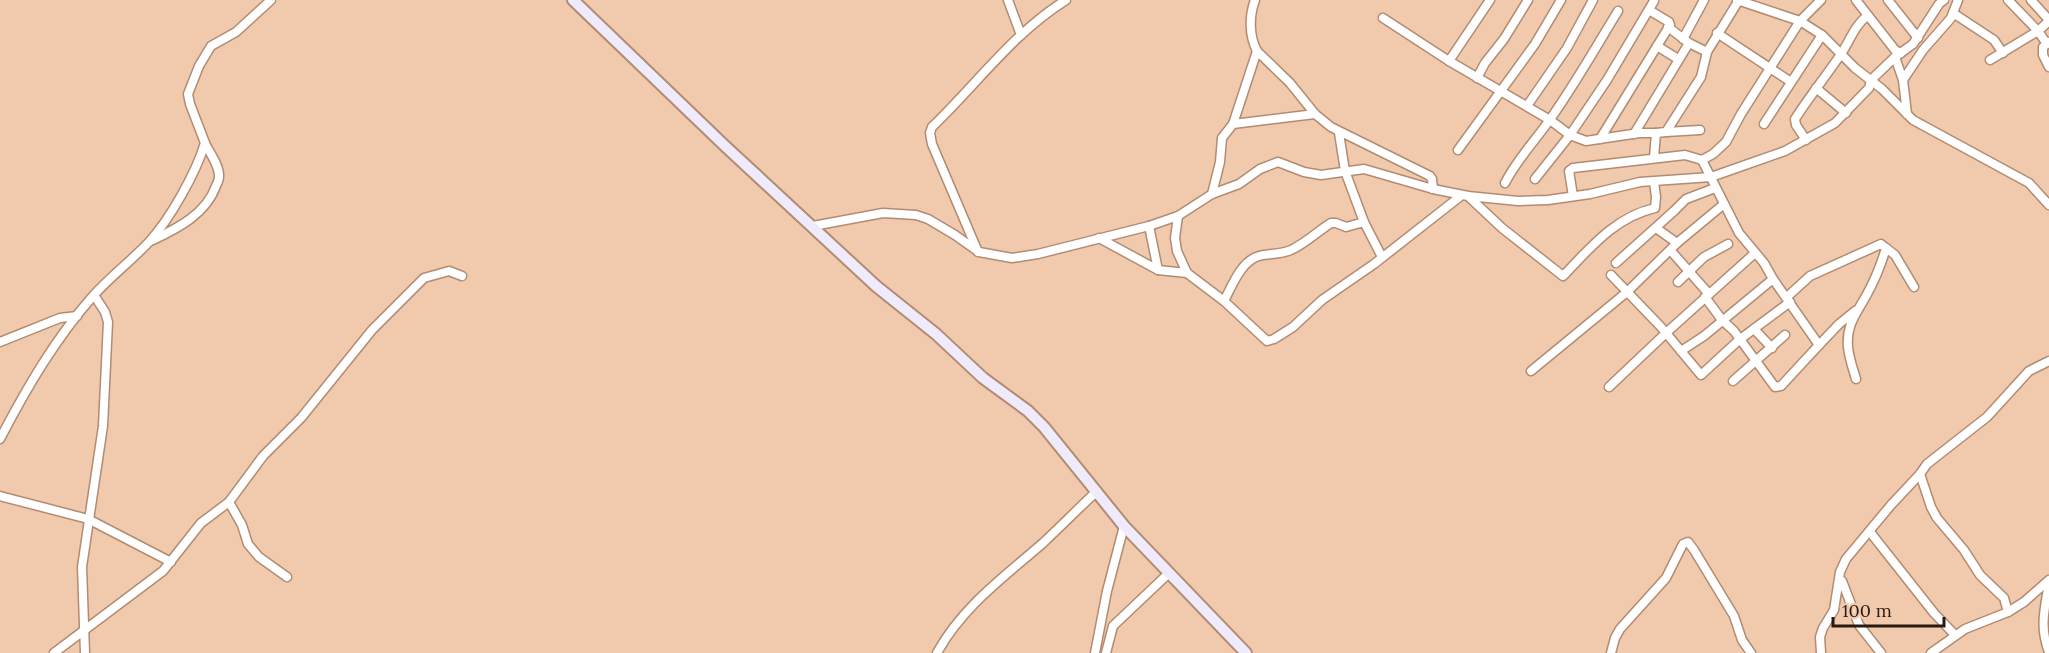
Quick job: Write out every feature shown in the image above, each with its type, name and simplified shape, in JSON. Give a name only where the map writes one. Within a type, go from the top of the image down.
[{"type":"street","points":[[150,241],[184,223],[207,204],[219,177],[188,94],[199,66],[211,46],[236,32],[272,0]]},
{"type":"street","points":[[573,0],[724,146],[876,286],[936,334],[983,378],[1028,411],[1044,427],[1124,526],[1244,652]]},
{"type":"street","points":[[1008,0],[1021,35]]},
{"type":"street","points":[[979,252],[932,144],[932,127],[1006,47],[1066,0]]},
{"type":"street","points":[[1245,0],[1253,4],[1251,37],[1257,51],[1290,83],[1315,114],[1339,133],[1430,176],[1432,189]]},
{"type":"street","points":[[1449,61],[1490,0]]},
{"type":"street","points":[[1477,78],[1528,0]]},
{"type":"street","points":[[1458,150],[1535,44],[1561,0]]},
{"type":"street","points":[[1527,106],[1567,48],[1593,0]]},
{"type":"street","points":[[1634,134],[1678,59],[1704,0]]},
{"type":"street","points":[[1666,132],[1701,77],[1707,52],[1739,0],[1800,21],[1822,35],[1907,114],[1958,146],[2029,183],[2049,205]]},
{"type":"street","points":[[1573,196],[1569,171],[1572,168],[1685,155],[1702,159],[1713,154],[1726,142],[1770,66],[1800,21],[1821,0]]},
{"type":"street","points":[[1856,0],[1898,55],[1904,80],[1907,114]]},
{"type":"street","points":[[1888,0],[1899,11],[1918,38]]},
{"type":"street","points":[[1904,80],[1923,50],[1953,13],[1958,0]]},
{"type":"street","points":[[2008,0],[2048,43],[2043,47],[2043,55],[2049,68]]},
{"type":"street","points":[[1990,60],[2038,31],[2049,21],[2031,0]]},
{"type":"street","points":[[1535,179],[1570,135],[1607,80],[1654,1]]},
{"type":"street","points":[[813,226],[883,213],[916,214],[955,235],[979,252],[1012,258],[1038,254],[1149,226],[1178,216],[1212,194],[1239,184],[1260,169],[1278,162],[1304,172],[1321,175],[1365,168],[1432,189],[1518,201],[1548,200],[1604,192],[1640,182],[1711,177],[1785,151],[1826,129],[1846,113],[1869,88],[1871,80],[1913,44],[1940,1]]},
{"type":"street","points":[[1600,139],[1668,27],[1669,22],[1649,10]]},
{"type":"street","points":[[1505,183],[1518,159],[1550,120],[1577,79],[1618,11]]},
{"type":"street","points":[[1953,13],[1994,40],[2003,52]]},
{"type":"street","points":[[1806,140],[1796,125],[1795,119],[1852,38],[1855,29],[1867,16]]},
{"type":"street","points":[[1383,18],[1449,61],[1550,120],[1570,135],[1586,141],[1634,134],[1700,130]]},
{"type":"street","points":[[1668,27],[1686,41],[1707,52]]},
{"type":"street","points":[[1718,33],[1791,81]]},
{"type":"street","points":[[1764,123],[1822,35]]},
{"type":"street","points":[[1657,46],[1678,59]]},
{"type":"street","points":[[1212,194],[1220,162],[1222,138],[1233,124],[1257,51]]},
{"type":"street","points":[[1816,88],[1846,113]]},
{"type":"street","points":[[1233,124],[1315,114]]},
{"type":"street","points":[[1339,133],[1345,171],[1364,222],[1382,257]]},
{"type":"street","points":[[1654,158],[1656,133]]},
{"type":"street","points":[[0,439],[42,364],[77,316],[94,295],[150,241],[167,219],[201,157],[205,143]]},
{"type":"street","points":[[1702,159],[1739,233],[1764,263],[1820,345]]},
{"type":"street","points":[[1465,195],[1502,228],[1563,276],[1606,232],[1622,220],[1656,207],[1654,182]]},
{"type":"street","points":[[1616,263],[1686,199],[1715,188]]},
{"type":"street","points":[[1178,216],[1175,238],[1177,251],[1187,273],[1224,301],[1267,341],[1274,339],[1301,321],[1322,300],[1465,195]]},
{"type":"street","points":[[1531,371],[1628,292],[1677,243],[1724,204]]},
{"type":"street","points":[[1224,301],[1238,275],[1257,256],[1279,255],[1331,224],[1346,227],[1364,222]]},
{"type":"street","points":[[1149,226],[1158,270]]},
{"type":"street","points":[[1656,228],[1677,243]]},
{"type":"street","points":[[1099,238],[1158,270],[1187,273]]},
{"type":"street","points":[[1678,282],[1704,257],[1728,244]]},
{"type":"street","points":[[1611,275],[1666,333],[1701,375],[1739,340],[1789,300],[1810,276],[1881,244],[1895,255],[1914,287]]},
{"type":"street","points":[[1856,379],[1848,344],[1850,326],[1855,311],[1876,276],[1886,248]]},
{"type":"street","points":[[1671,251],[1689,271],[1722,320],[1734,331],[1775,387],[1798,370],[1839,324],[1855,311]]},
{"type":"street","points":[[1609,387],[1755,253]]},
{"type":"street","points":[[54,653],[163,571],[201,523],[229,502],[262,456],[301,418],[361,341],[424,278],[449,271],[462,276]]},
{"type":"street","points":[[1681,351],[1704,336],[1773,279]]},
{"type":"street","points":[[85,653],[82,567],[103,426],[108,322],[105,312],[94,295]]},
{"type":"street","points":[[0,342],[60,318],[77,316]]},
{"type":"street","points":[[1754,329],[1772,348]]},
{"type":"street","points":[[1733,381],[1785,335]]},
{"type":"street","points":[[1821,653],[1820,637],[1834,610],[1840,572],[1846,559],[1927,464],[1987,417],[2029,371],[2049,361]]},
{"type":"street","points":[[0,416],[8,423]]},
{"type":"street","points":[[1920,474],[1934,514],[1964,550],[1980,575],[2004,598],[2008,612]]},
{"type":"street","points":[[937,653],[958,620],[986,591],[1097,491]]},
{"type":"street","points":[[0,496],[88,519],[171,562]]},
{"type":"street","points":[[229,502],[242,525],[248,544],[259,556],[287,577]]},
{"type":"street","points":[[1095,653],[1107,591],[1124,526]]},
{"type":"street","points":[[1870,532],[1934,614],[1955,635]]},
{"type":"street","points":[[1611,653],[1620,629],[1666,578],[1683,544],[1688,542],[1734,616],[1742,640],[1751,653]]},
{"type":"street","points":[[1840,572],[1843,587],[1859,625],[1881,653]]},
{"type":"street","points":[[1106,653],[1113,626],[1169,573]]},
{"type":"street","points":[[1931,653],[1955,635],[1978,622],[2008,612],[2049,581]]},
{"type":"street","points":[[2049,581],[2042,626],[2043,637],[2049,652]]}]
